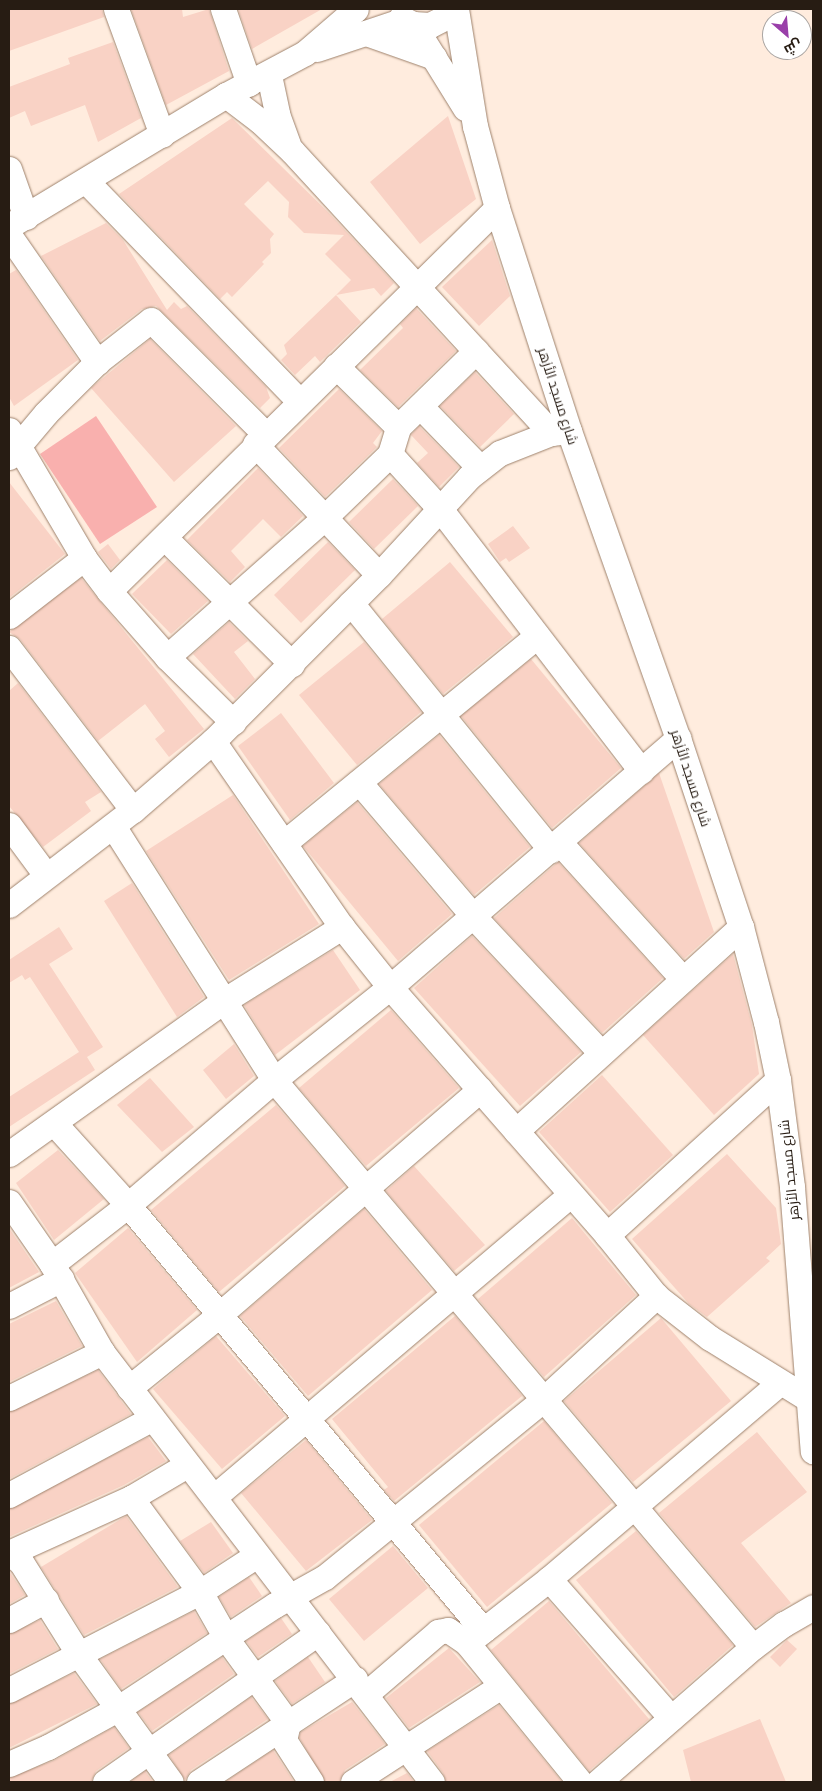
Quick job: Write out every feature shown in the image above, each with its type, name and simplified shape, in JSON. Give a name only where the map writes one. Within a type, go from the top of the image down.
[{"type":"street","points":[[116,9],[162,135]]},
{"type":"street","points":[[222,9],[277,114],[292,150]]},
{"type":"street","points":[[306,53],[356,9]]},
{"type":"street","points":[[9,169],[17,222],[226,95],[259,80],[306,53],[404,18],[438,22],[454,9]]},
{"type":"street","name":"شارع مسجد الأزهر","points":[[454,9],[475,126],[560,432],[678,738],[741,927],[778,1080],[792,1187],[813,1451]]},
{"type":"street","name":"شارع مسجد الأزهر","points":[[404,18],[434,57],[475,126]]},
{"type":"street","points":[[366,33],[434,57]]},
{"type":"street","points":[[9,905],[133,810],[233,722],[379,575],[480,468],[500,453],[560,432],[476,351],[292,150],[226,95]]},
{"type":"street","points":[[86,181],[299,401]]},
{"type":"street","points":[[109,591],[165,538],[260,439],[497,208]]},
{"type":"street","points":[[9,235],[97,362]]},
{"type":"street","points":[[233,722],[167,657],[109,591],[84,558],[12,445],[97,362],[151,320],[260,439],[325,517],[379,575]]},
{"type":"street","points":[[167,657],[325,517],[390,454],[398,427],[476,351]]},
{"type":"street","points":[[336,366],[398,427]]},
{"type":"street","points":[[420,406],[480,468]]},
{"type":"street","points":[[390,454],[441,510],[641,771]]},
{"type":"street","points":[[165,538],[292,664]]},
{"type":"street","points":[[9,616],[84,558]]},
{"type":"street","points":[[351,603],[441,714],[556,847],[682,978]]},
{"type":"street","points":[[284,843],[537,636]]},
{"type":"street","points":[[9,648],[133,810]]},
{"type":"street","points":[[9,1306],[57,1271],[128,1206],[274,1080],[390,987],[472,915],[556,847],[678,738]]},
{"type":"street","points":[[213,740],[342,927],[390,987],[607,1235],[656,1296],[710,1338],[810,1400]]},
{"type":"street","points":[[360,782],[472,915],[601,1053]]},
{"type":"street","points":[[9,825],[46,876]]},
{"type":"street","points":[[113,826],[274,1080],[754,1647]]},
{"type":"street","points":[[9,1154],[225,1000],[342,927]]},
{"type":"street","points":[[516,1131],[682,978],[741,927]]},
{"type":"street","points":[[607,1235],[778,1080]]},
{"type":"street","points":[[128,1388],[219,1315],[365,1187],[480,1090]]},
{"type":"street","points":[[54,1123],[128,1206],[308,1418],[394,1523],[475,1636],[501,1686],[580,1782]]},
{"type":"street","points":[[214,1497],[457,1294],[571,1194]]},
{"type":"street","points":[[9,1202],[57,1271],[102,1352],[128,1388],[361,1686],[432,1782]]},
{"type":"street","points":[[9,1764],[48,1748],[117,1709],[290,1597],[325,1577],[394,1523],[543,1400],[656,1296]]},
{"type":"street","points":[[9,1398],[102,1352]]},
{"type":"street","points":[[475,1636],[549,1579],[780,1383]]},
{"type":"street","points":[[9,1496],[151,1419]]},
{"type":"street","points":[[170,1782],[80,1656],[21,1562],[9,1553],[131,1498],[188,1464]]},
{"type":"street","points":[[131,1498],[200,1592],[226,1638],[288,1723],[284,1740],[311,1782]]},
{"type":"street","points":[[9,1690],[80,1656],[200,1592],[257,1555]]},
{"type":"street","points":[[549,1579],[671,1718]]},
{"type":"street","points":[[9,1620],[46,1600]]},
{"type":"street","points":[[598,1782],[754,1647],[784,1624],[813,1607]]},
{"type":"street","points":[[199,1782],[288,1723],[361,1686],[444,1629],[475,1636]]},
{"type":"street","points":[[106,1782],[150,1753],[318,1633]]},
{"type":"street","points":[[353,1782],[408,1750],[501,1686]]},
{"type":"shaded area","points":[[96,416],[157,507],[100,544],[40,454]]},
{"type":"building","points":[[9,9],[102,9],[104,17],[9,51]]},
{"type":"building","points":[[131,9],[182,9],[183,17],[209,9],[229,71],[166,105]]},
{"type":"building","points":[[238,9],[322,9],[252,49]]},
{"type":"building","points":[[113,42],[141,118],[98,142],[85,105],[31,126],[25,111],[9,118],[9,87],[70,64],[68,58]]},
{"type":"building","points":[[448,116],[476,199],[420,244],[370,182]]},
{"type":"building","points":[[232,118],[328,212],[394,283],[381,296],[374,288],[336,295],[351,280],[325,254],[344,235],[304,233],[288,217],[289,202],[268,181],[244,204],[274,234],[270,239],[271,253],[262,262],[264,264],[232,297],[227,292],[220,299],[119,194]]},
{"type":"building","points":[[106,223],[123,240],[167,310],[174,302],[181,309],[187,306],[266,387],[270,398],[260,408],[156,306],[142,309],[100,341],[41,256]]},
{"type":"building","points":[[492,240],[510,296],[479,326],[442,287]]},
{"type":"building","points":[[16,270],[78,360],[14,406],[9,397],[9,274]]},
{"type":"building","points":[[336,295],[361,322],[320,362],[315,356],[295,375],[281,360],[287,354],[284,345]]},
{"type":"building","points":[[416,308],[456,351],[398,407],[360,370],[403,328],[400,324]]},
{"type":"building","points":[[150,339],[236,426],[174,482],[91,388]]},
{"type":"building","points":[[475,372],[514,414],[480,447],[440,406]]},
{"type":"building","points":[[339,389],[382,431],[373,443],[377,447],[325,497],[279,448]]},
{"type":"building","points":[[419,426],[459,467],[439,487],[417,463],[428,453],[411,435]]},
{"type":"building","points":[[258,468],[303,516],[281,537],[263,519],[231,551],[245,567],[230,582],[187,540]]},
{"type":"building","points":[[393,479],[418,506],[374,549],[349,522]]},
{"type":"building","points":[[9,482],[65,554],[9,598]]},
{"type":"building","points":[[513,526],[530,548],[509,562],[506,558],[500,562],[488,544]]},
{"type":"building","points":[[328,542],[355,570],[301,623],[274,595]]},
{"type":"building","points":[[108,544],[120,560],[111,569],[98,552]]},
{"type":"building","points":[[167,560],[208,601],[171,634],[132,594]]},
{"type":"building","points":[[450,562],[513,637],[443,694],[382,619]]},
{"type":"building","points":[[81,578],[204,729],[169,757],[155,739],[165,731],[145,704],[98,741],[20,639],[9,632]]},
{"type":"building","points":[[229,622],[248,641],[234,652],[255,679],[235,699],[193,654]]},
{"type":"building","points":[[364,642],[421,712],[357,765],[299,695]]},
{"type":"building","points":[[531,659],[621,768],[552,828],[461,716]]},
{"type":"building","points":[[18,683],[101,792],[85,802],[91,811],[43,847],[9,806],[9,691]]},
{"type":"building","points":[[281,713],[334,783],[290,820],[238,746]]},
{"type":"building","points":[[439,735],[530,847],[474,895],[379,784]]},
{"type":"building","points":[[659,773],[714,932],[684,959],[579,843]]},
{"type":"building","points":[[233,795],[319,924],[229,980],[146,851]]},
{"type":"building","points":[[357,802],[452,914],[398,961],[303,846]]},
{"type":"building","points":[[558,862],[663,978],[602,1033],[494,918]]},
{"type":"building","points":[[132,883],[204,997],[177,1017],[104,901]]},
{"type":"building","points":[[59,927],[73,949],[49,964],[103,1047],[87,1057],[95,1070],[9,1127],[9,1097],[79,1052],[30,977],[25,980],[22,975],[9,983],[9,960]]},
{"type":"building","points":[[472,936],[581,1052],[520,1106],[414,988]]},
{"type":"building","points":[[333,950],[360,990],[275,1055],[244,1005]]},
{"type":"building","points":[[733,954],[752,1025],[759,1074],[714,1115],[643,1035]]},
{"type":"building","points":[[391,1010],[459,1088],[366,1166],[299,1088]]},
{"type":"building","points":[[234,1044],[254,1076],[226,1099],[203,1070]]},
{"type":"building","points":[[602,1075],[673,1155],[610,1212],[539,1132]]},
{"type":"building","points":[[150,1078],[194,1127],[162,1152],[117,1105]]},
{"type":"building","points":[[276,1105],[345,1186],[219,1292],[151,1210]]},
{"type":"building","points":[[58,1150],[104,1199],[54,1240],[16,1183]]},
{"type":"building","points":[[727,1154],[776,1208],[781,1244],[766,1258],[770,1261],[707,1317],[689,1304],[632,1239]]},
{"type":"building","points":[[414,1166],[485,1245],[454,1271],[386,1191]]},
{"type":"building","points":[[364,1209],[432,1290],[308,1396],[240,1316]]},
{"type":"building","points":[[572,1218],[636,1295],[544,1377],[478,1299]]},
{"type":"building","points":[[9,1228],[39,1272],[9,1288]]},
{"type":"building","points":[[128,1228],[197,1310],[137,1362],[75,1273]]},
{"type":"building","points":[[56,1301],[82,1346],[9,1382],[9,1324]]},
{"type":"building","points":[[455,1316],[522,1396],[394,1501],[384,1490],[388,1487],[332,1419]]},
{"type":"building","points":[[661,1318],[731,1401],[633,1482],[564,1401]]},
{"type":"building","points":[[216,1336],[285,1416],[222,1469],[153,1389]]},
{"type":"building","points":[[98,1370],[131,1414],[9,1479],[9,1412]]},
{"type":"building","points":[[544,1421],[612,1503],[487,1607],[419,1525]]},
{"type":"building","points":[[757,1432],[807,1492],[741,1543],[791,1603],[755,1627],[659,1513]]},
{"type":"building","points":[[148,1437],[166,1461],[124,1485],[9,1537],[9,1509]]},
{"type":"building","points":[[306,1440],[372,1520],[306,1571],[241,1493]]},
{"type":"building","points":[[126,1516],[178,1587],[84,1635],[41,1567]]},
{"type":"building","points":[[211,1522],[233,1553],[204,1573],[180,1541]]},
{"type":"building","points":[[636,1531],[733,1645],[674,1697],[576,1580]]},
{"type":"building","points":[[393,1546],[428,1588],[364,1641],[329,1599]]},
{"type":"building","points":[[9,1571],[25,1595],[9,1604]]},
{"type":"building","points":[[249,1577],[262,1596],[231,1617],[219,1597]]},
{"type":"building","points":[[549,1601],[649,1719],[589,1771],[491,1650]]},
{"type":"building","points":[[194,1611],[207,1633],[121,1689],[100,1659]]},
{"type":"building","points":[[281,1618],[292,1634],[258,1657],[246,1641]]},
{"type":"building","points":[[40,1620],[58,1649],[9,1674],[9,1634]]},
{"type":"building","points":[[787,1640],[797,1649],[780,1667],[770,1657]]},
{"type":"building","points":[[449,1648],[480,1682],[409,1728],[386,1698]]},
{"type":"building","points":[[222,1657],[234,1674],[152,1731],[138,1712]]},
{"type":"building","points":[[308,1657],[325,1682],[292,1704],[275,1681]]},
{"type":"building","points":[[74,1673],[97,1704],[9,1748],[9,1704]]},
{"type":"building","points":[[251,1697],[268,1719],[191,1770],[185,1780],[169,1755]]},
{"type":"building","points":[[352,1702],[385,1744],[345,1770],[339,1782],[325,1782],[299,1737],[301,1732]]},
{"type":"building","points":[[499,1705],[562,1782],[446,1782],[443,1773],[427,1751]]},
{"type":"building","points":[[760,1719],[786,1782],[691,1782],[683,1750]]},
{"type":"building","points":[[114,1727],[129,1748],[96,1771],[91,1782],[9,1782],[9,1778],[55,1760]]},
{"type":"building","points":[[273,1750],[294,1782],[225,1782]]},
{"type":"building","points":[[145,1771],[153,1782],[130,1782]]},
{"type":"building","points":[[407,1773],[414,1782],[390,1782]]}]
